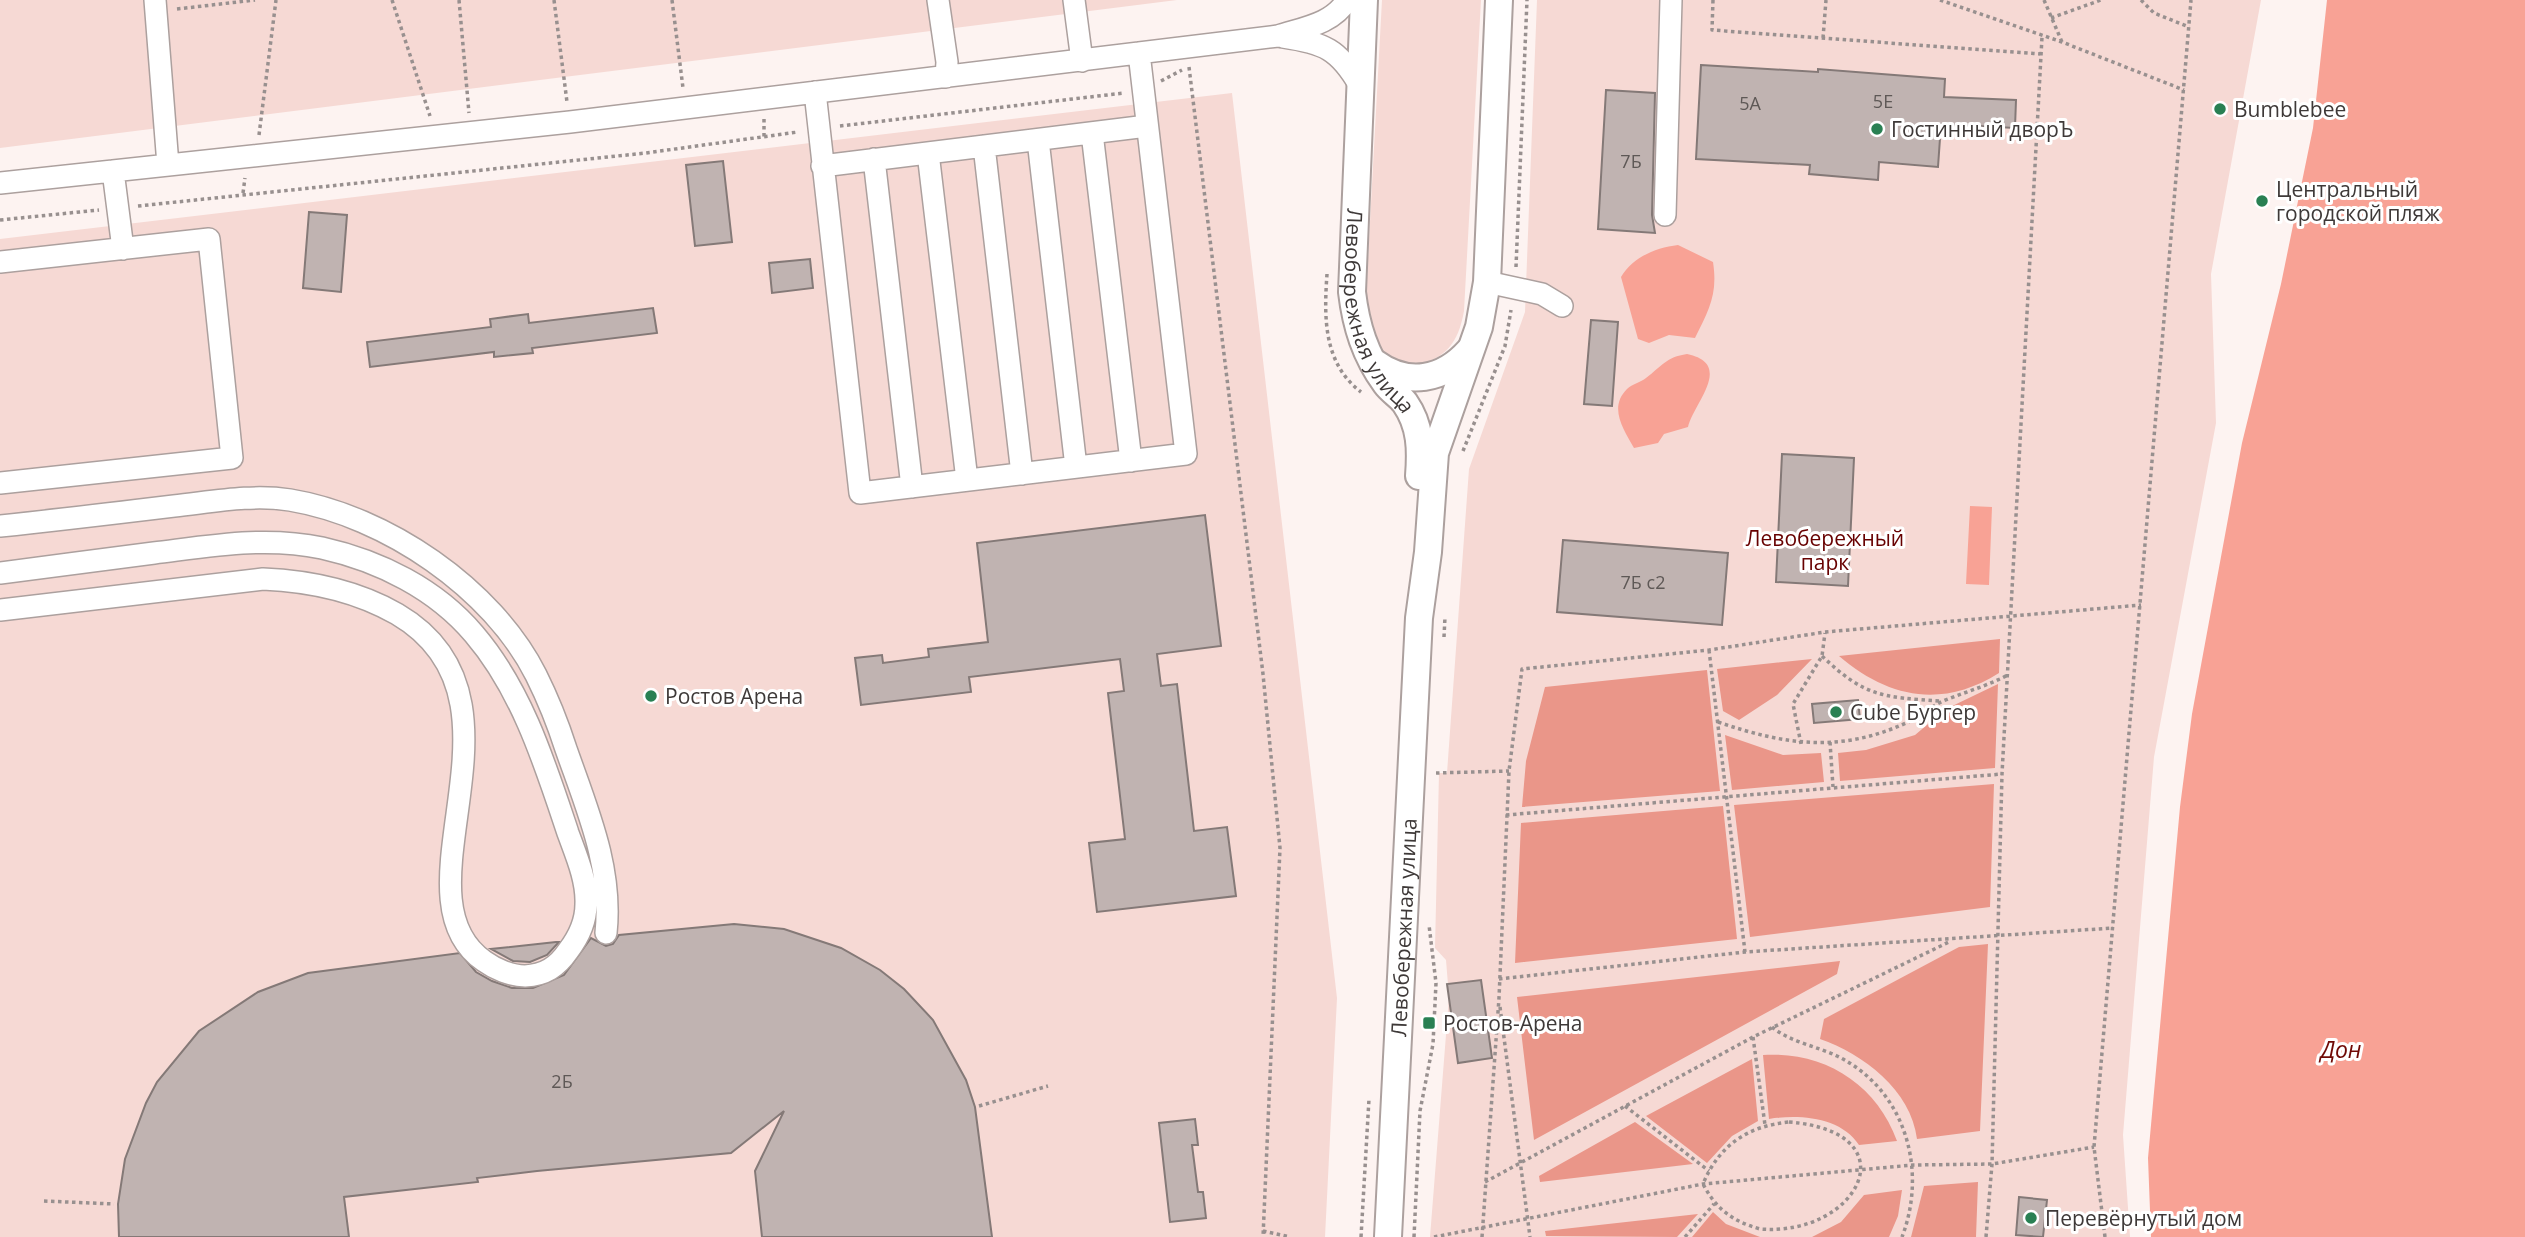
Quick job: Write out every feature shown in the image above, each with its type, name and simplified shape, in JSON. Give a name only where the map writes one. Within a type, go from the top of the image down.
[{"type":"main road","name":"Левобережная улица","points":[[1364,0],[1352,292],[1356,324],[1386,384],[1404,402],[1416,424],[1421,447],[1416,553],[1419,618]]},
{"type":"main road","name":"Левобережная улица","points":[[1388,1237],[1419,618],[1435,453],[1479,327],[1487,282],[1499,0]]},
{"type":"main road","points":[[1373,361],[1400,377],[1431,377],[1446,372],[1469,351]]},
{"type":"street","points":[[938,0],[947,62],[946,77]]},
{"type":"street","points":[[1074,0],[1082,61]]},
{"type":"street","points":[[0,183],[570,122],[1278,36],[1324,22],[1341,10],[1348,0]]},
{"type":"street","points":[[1665,215],[1671,0]]},
{"type":"street","points":[[155,6],[168,165]]},
{"type":"street","points":[[1278,36],[1319,42],[1337,54],[1360,86]]},
{"type":"street","points":[[815,92],[860,493],[1131,461],[1186,454],[1141,91],[1139,53]]},
{"type":"street","points":[[822,166],[1147,126]]},
{"type":"street","points":[[1092,133],[1131,461]]},
{"type":"street","points":[[1038,139],[1076,467]]},
{"type":"street","points":[[984,146],[1022,474]]},
{"type":"street","points":[[928,153],[967,480]]},
{"type":"street","points":[[874,159],[912,487]]},
{"type":"street","points":[[113,172],[123,249]]},
{"type":"street","points":[[0,262],[209,239],[232,458],[0,483]]},
{"type":"street","points":[[1487,282],[1542,294],[1562,306]]},
{"type":"street","points":[[0,526],[245,498],[289,500],[342,513],[385,531],[432,559],[477,597],[535,673],[559,727],[604,863],[609,907],[606,933]]},
{"type":"street","points":[[0,573],[251,541],[324,549],[416,584],[442,601],[474,634],[503,674],[531,731],[584,884],[586,905],[576,940],[557,966],[522,976],[480,958],[464,943],[456,928],[451,887],[463,738],[459,690],[449,664],[435,644],[409,622],[380,605],[338,590],[300,581],[262,579],[0,610]]},
{"type":"path","points":[[155,6],[255,0]]},
{"type":"path","points":[[243,193],[247,156],[259,138],[276,0]]},
{"type":"path","points":[[392,0],[431,121],[433,135]]},
{"type":"path","points":[[459,0],[473,133]]},
{"type":"path","points":[[554,0],[570,122]]},
{"type":"path","points":[[672,0],[683,107]]},
{"type":"path","points":[[1458,462],[1505,346],[1515,287],[1527,0]]},
{"type":"path","points":[[1713,0],[1712,30],[2040,54]]},
{"type":"path","points":[[1823,38],[1826,0]]},
{"type":"path","points":[[1940,0],[2062,42],[2183,90]]},
{"type":"path","points":[[2044,0],[2062,42]]},
{"type":"path","points":[[2051,18],[2101,0]]},
{"type":"path","points":[[2141,0],[2154,13],[2189,27]]},
{"type":"path","points":[[2105,1237],[2094,1147],[2191,0]]},
{"type":"path","points":[[1986,1237],[1992,1164],[2003,774],[2042,37]]},
{"type":"path","points":[[0,220],[646,153],[764,138],[818,128],[1141,91],[1189,67],[1202,65]]},
{"type":"path","points":[[1189,67],[1261,660],[1280,848],[1262,1237]]},
{"type":"path","points":[[1327,274],[1324,314],[1331,353],[1350,383],[1371,400]]},
{"type":"path","points":[[1482,1237],[1499,998],[1509,771],[1522,669],[1709,650],[1825,632],[2141,605]]},
{"type":"path","points":[[1444,637],[1446,610]]},
{"type":"path","points":[[1801,744],[1793,704],[1822,656],[1825,632]]},
{"type":"path","points":[[1709,650],[1745,952]]},
{"type":"path","points":[[1822,656],[1862,690],[1896,698],[1942,702]]},
{"type":"path","points":[[1718,722],[1760,737],[1801,744],[1862,738],[1906,723],[1942,702],[2008,675]]},
{"type":"path","points":[[1830,742],[1833,787]]},
{"type":"path","points":[[1435,786],[1437,759]]},
{"type":"path","points":[[1436,773],[1509,771]]},
{"type":"path","points":[[1506,815],[2003,774]]},
{"type":"path","points":[[1414,1237],[1420,1111],[1433,1044],[1436,983],[1428,914]]},
{"type":"path","points":[[1500,979],[1745,952],[2113,928]]},
{"type":"path","points":[[1485,1182],[1772,1027],[1953,940]]},
{"type":"path","points":[[1499,998],[1530,1237]]},
{"type":"path","points":[[1772,1027],[1837,1056],[1872,1080],[1899,1114],[1913,1165],[1909,1220],[1902,1237]]},
{"type":"path","points":[[1753,1037],[1765,1125]]},
{"type":"path","points":[[979,1106],[1048,1086]]},
{"type":"path","points":[[1361,1237],[1369,1095]]},
{"type":"path","points":[[1625,1107],[1709,1171]]},
{"type":"path","points":[[1703,1184],[1709,1171],[1730,1143],[1765,1125],[1805,1124],[1837,1133],[1853,1147],[1862,1170],[1856,1193],[1842,1213]]},
{"type":"path","points":[[1434,1237],[1527,1216],[1703,1184],[1913,1165],[1992,1164],[2094,1147]]},
{"type":"path","points":[[1703,1184],[1714,1205],[1726,1215],[1752,1227],[1780,1234],[1802,1232]]},
{"type":"path","points":[[44,1201],[114,1205]]},
{"type":"path","points":[[1685,1237],[1714,1205]]},
{"type":"path","points":[[1263,1231],[1290,1237]]},
{"type":"green space","points":[[0,0],[1177,0],[0,148]]},
{"type":"green space","points":[[1382,0],[1481,0],[1464,311],[1458,332],[1449,348],[1434,359],[1413,367],[1385,358],[1364,333]]},
{"type":"green space","name":"Левобережный парк","points":[[1537,0],[2261,0],[2211,274],[2216,423],[2154,757],[2123,1135],[2130,1237],[1430,1237],[1449,997],[1446,960],[1435,948],[1439,773],[1447,773],[1469,469],[1525,312]]},
{"type":"green space","name":"Ростов Арена","points":[[1232,93],[1337,998],[1325,1237],[0,1237],[0,239]]},
{"type":"shaded area","points":[[2000,639],[1999,673],[1978,684],[1936,695],[1896,689],[1858,670],[1839,656]]},
{"type":"shaded area","points":[[1812,659],[1777,695],[1739,720],[1723,711],[1717,669]]},
{"type":"shaded area","points":[[1707,670],[1720,791],[1522,807],[1526,761],[1545,687]]},
{"type":"shaded area","points":[[1998,684],[1995,768],[1840,781],[1838,753],[1866,750],[1915,735],[1946,709]]},
{"type":"shaded area","points":[[1725,735],[1783,755],[1821,753],[1824,782],[1732,790]]},
{"type":"shaded area","points":[[1994,784],[1990,907],[1750,937],[1734,805]]},
{"type":"shaded area","points":[[1723,806],[1737,939],[1515,963],[1521,823]]},
{"type":"shaded area","points":[[1988,944],[1980,1131],[1917,1139],[1913,1121],[1905,1105],[1882,1076],[1852,1054],[1820,1039],[1824,1019],[1959,947]]},
{"type":"shaded area","points":[[1840,961],[1837,974],[1534,1140],[1517,997]]},
{"type":"shaded area","points":[[1763,1055],[1806,1059],[1845,1075],[1876,1103],[1888,1120],[1897,1141],[1859,1145],[1842,1128],[1831,1123],[1793,1117],[1769,1119]]},
{"type":"shaded area","points":[[1752,1059],[1758,1121],[1732,1136],[1707,1163],[1646,1116]]},
{"type":"shaded area","points":[[1635,1122],[1693,1164],[1540,1182],[1539,1176]]},
{"type":"shaded area","points":[[1978,1182],[1976,1237],[1911,1237],[1924,1186]]},
{"type":"shaded area","points":[[1902,1190],[1898,1216],[1889,1237],[1812,1237],[1841,1222],[1864,1195]]},
{"type":"shaded area","points":[[1713,1212],[1726,1224],[1760,1237],[1692,1237]]},
{"type":"shaded area","points":[[1698,1214],[1677,1237],[1546,1236],[1545,1231]]},
{"type":"water","name":"Дон","points":[[2327,0],[2525,0],[2525,1237],[2151,1237],[2148,1158],[2180,807],[2192,714],[2242,443],[2281,284],[2313,128]]},
{"type":"water","points":[[1678,245],[1713,262],[1711,302],[1695,338],[1669,335],[1649,343],[1638,339],[1621,277],[1632,264],[1645,255]]},
{"type":"water","points":[[1687,354],[1701,359],[1708,366],[1710,375],[1688,427],[1664,434],[1658,443],[1634,448],[1618,411],[1621,396],[1629,387],[1669,360]]},
{"type":"water","points":[[1970,506],[1992,507],[1989,585],[1966,584]]},
{"type":"building","points":[[1701,65],[1818,72],[1818,69],[1945,79],[1944,97],[2016,100],[2015,128],[1941,124],[1938,167],[1879,162],[1878,180],[1809,174],[1810,165],[1696,159]]},
{"type":"building","points":[[1606,90],[1655,93],[1652,215],[1655,233],[1598,229]]},
{"type":"building","points":[[723,161],[732,242],[695,246],[686,165]]},
{"type":"building","points":[[309,212],[347,215],[341,292],[303,288]]},
{"type":"building","points":[[810,259],[813,288],[772,293],[769,263]]},
{"type":"building","points":[[653,308],[657,333],[532,348],[533,353],[494,357],[494,352],[370,367],[367,342],[491,327],[490,319],[528,314],[529,323]]},
{"type":"building","points":[[1591,320],[1618,322],[1612,406],[1584,404]]},
{"type":"building","points":[[1782,454],[1854,458],[1848,586],[1776,582]]},
{"type":"building","points":[[1205,515],[1221,646],[1157,654],[1161,686],[1177,684],[1194,831],[1227,827],[1236,896],[1097,912],[1089,843],[1125,839],[1108,693],[1124,691],[1120,659],[969,677],[971,692],[861,705],[855,658],[882,655],[883,663],[929,657],[928,649],[988,642],[977,543]]},
{"type":"building","points":[[1563,540],[1728,553],[1722,625],[1557,612]]},
{"type":"building","name":"Cube Бургер","points":[[1858,700],[1860,719],[1814,723],[1812,704]]},
{"type":"building","points":[[734,924],[784,929],[841,948],[880,970],[904,989],[933,1020],[966,1080],[975,1107],[992,1237],[762,1237],[755,1171],[784,1111],[731,1153],[537,1171],[477,1178],[478,1182],[344,1197],[349,1237],[119,1237],[118,1204],[125,1159],[157,1082],[199,1031],[258,992],[308,973],[460,953],[476,972],[492,981],[512,988],[533,988],[564,975],[591,938],[606,946],[613,944],[619,935]]},
{"type":"building","points":[[559,942],[547,955],[530,962],[513,961],[491,949]]},
{"type":"building","points":[[1481,980],[1492,1058],[1458,1063],[1447,984]]},
{"type":"building","points":[[1195,1119],[1198,1145],[1192,1145],[1198,1192],[1203,1192],[1206,1218],[1170,1222],[1159,1123]]},
{"type":"building","name":"Перевёрнутый дом","points":[[2019,1197],[2047,1200],[2043,1237],[2016,1235]]},
{"type":"place","name":"Bumblebee","points":[[2220,109]]},
{"type":"place","name":"Гостинный дворЪ","points":[[1877,129]]},
{"type":"place","name":"Центральный городской пляж","points":[[2262,201]]},
{"type":"place","name":"Ростов Арена","points":[[651,696]]},
{"type":"place","name":"Cube Бургер","points":[[1836,712]]},
{"type":"place","name":"Ростов-Арена","points":[[1429,1023]]},
{"type":"place","name":"Перевёрнутый дом","points":[[2031,1218]]}]
